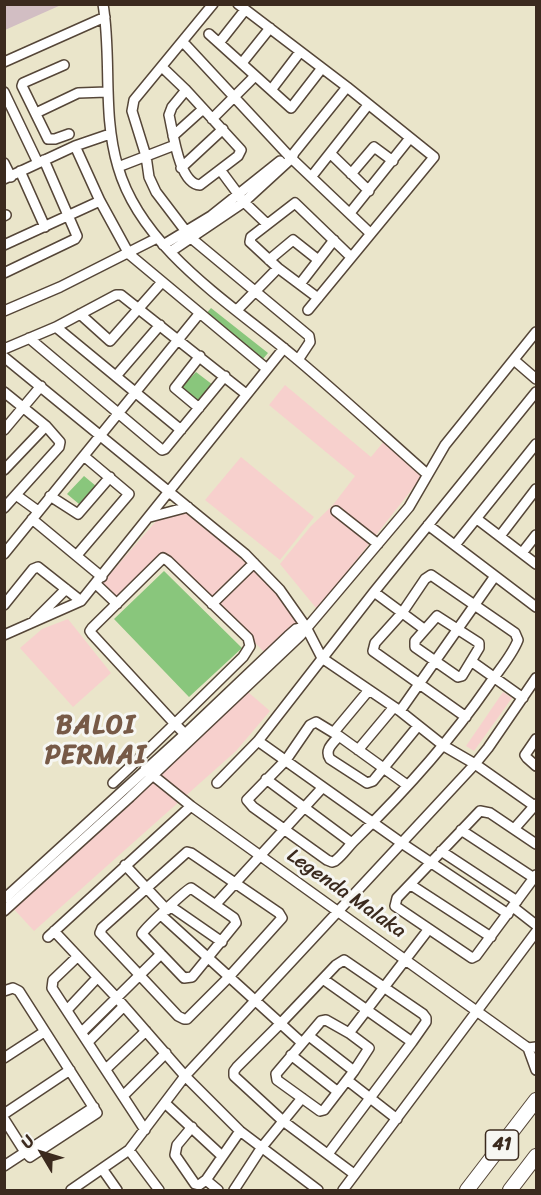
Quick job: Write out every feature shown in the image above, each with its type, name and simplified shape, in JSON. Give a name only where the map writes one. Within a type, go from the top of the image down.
[{"type":"highway","name":"41","points":[[467,1191],[537,1100]]},
{"type":"highway","name":"41","points":[[510,1191],[537,1156]]},
{"type":"street","points":[[103,4],[110,134],[125,188],[140,214],[163,245],[427,474]]},
{"type":"street","points":[[213,4],[134,100],[132,106],[152,185],[188,235],[310,338],[310,342],[298,360]]},
{"type":"street","points":[[219,43],[242,7],[347,87],[431,154],[433,158],[308,310]]},
{"type":"street","points":[[4,62],[105,17]]},
{"type":"street","points":[[242,63],[270,28]]},
{"type":"street","points":[[209,34],[291,108],[322,68]]},
{"type":"street","points":[[183,42],[291,155],[370,233]]},
{"type":"street","points":[[271,90],[300,52]]},
{"type":"street","points":[[64,65],[22,84],[48,139],[55,140],[69,134]]},
{"type":"street","points":[[162,67],[186,90],[241,150],[238,156],[221,171],[196,186],[181,168],[169,113],[186,90]]},
{"type":"street","points":[[212,119],[255,76]]},
{"type":"street","points":[[4,311],[129,254],[163,245],[188,235],[242,198],[291,155],[347,87]]},
{"type":"street","points":[[4,92],[77,234],[75,239],[4,273]]},
{"type":"street","points":[[36,113],[78,93],[107,92]]},
{"type":"street","points":[[312,176],[369,105]]},
{"type":"street","points":[[118,167],[146,156],[174,140],[203,109]]},
{"type":"street","points":[[181,168],[223,129]]},
{"type":"street","points":[[4,163],[8,178],[75,146],[110,134]]},
{"type":"street","points":[[350,213],[410,138]]},
{"type":"street","points":[[75,146],[100,201],[129,254],[267,369]]},
{"type":"street","points":[[351,174],[374,147],[393,161]]},
{"type":"street","points":[[331,154],[369,191]]},
{"type":"street","points":[[21,171],[45,227]]},
{"type":"street","points":[[221,171],[242,198],[267,224]]},
{"type":"street","points":[[4,245],[100,201]]},
{"type":"street","points":[[318,298],[278,268],[250,239],[295,203],[351,257]]},
{"type":"street","points":[[269,260],[293,240],[317,260]]},
{"type":"street","points":[[300,284],[334,240]]},
{"type":"street","points":[[237,310],[278,268]]},
{"type":"street","points":[[80,314],[110,341],[162,282]]},
{"type":"street","points":[[4,349],[56,327],[118,294],[124,296],[246,394]]},
{"type":"street","points":[[4,554],[199,314]]},
{"type":"street","points":[[116,376],[160,325]]},
{"type":"street","points":[[56,327],[181,430]]},
{"type":"street","points":[[4,911],[153,776],[300,636],[412,504],[445,445],[537,332]]},
{"type":"street","points":[[29,338],[162,450],[225,376]]},
{"type":"street","points":[[4,635],[81,602],[284,348]]},
{"type":"street","points":[[199,408],[175,387],[200,356]]},
{"type":"street","points":[[4,357],[101,434],[251,561],[280,590],[306,627],[322,658],[444,746],[536,805],[514,830]]},
{"type":"street","points":[[514,360],[537,379]]},
{"type":"street","points":[[5,429],[41,386]]},
{"type":"street","points":[[4,392],[46,426],[59,439],[60,444],[4,508]]},
{"type":"street","points":[[217,783],[258,741],[374,592],[537,392]]},
{"type":"street","points":[[4,470],[46,426]]},
{"type":"street","points":[[455,545],[537,444]]},
{"type":"street","points":[[77,555],[129,494],[85,457]]},
{"type":"street","points":[[50,496],[78,514],[110,477]]},
{"type":"street","points":[[500,536],[537,489]]},
{"type":"street","points":[[16,495],[38,511]]},
{"type":"street","points":[[150,517],[188,507]]},
{"type":"street","points":[[336,511],[378,544]]},
{"type":"street","points":[[32,519],[77,555],[117,604]]},
{"type":"street","points":[[477,519],[537,564]]},
{"type":"street","points":[[428,525],[537,607]]},
{"type":"street","points":[[522,553],[537,535]]},
{"type":"street","points":[[113,783],[144,755],[175,724],[249,650],[248,638],[164,558],[92,628],[92,634],[175,724],[185,734]]},
{"type":"street","points":[[210,602],[251,561]]},
{"type":"street","points":[[4,605],[36,568],[41,569],[81,602]]},
{"type":"street","points":[[407,785],[336,734],[322,725],[313,723],[286,760],[250,795],[248,801],[253,807],[332,862],[339,858],[444,746],[466,717],[494,678],[517,644],[518,636],[431,575],[425,579],[402,613],[375,643],[373,651],[466,717]]},
{"type":"street","points":[[358,750],[421,684],[495,576]]},
{"type":"street","points":[[29,626],[66,589]]},
{"type":"street","points":[[374,592],[424,629]]},
{"type":"street","points":[[437,616],[479,643],[479,648],[462,676],[459,677],[415,647],[415,641],[424,629],[437,616]]},
{"type":"street","points":[[4,898],[185,734],[296,629],[306,627]]},
{"type":"street","points":[[471,661],[523,698]]},
{"type":"street","points":[[71,1191],[129,1150],[185,1076],[475,764],[537,678]]},
{"type":"street","points":[[369,690],[336,734],[327,753],[330,759],[367,783],[373,781],[418,726]]},
{"type":"street","points":[[537,739],[525,755],[537,766]]},
{"type":"street","points":[[258,741],[403,844],[513,907]]},
{"type":"street","name":"Legenda Malaka","points":[[145,769],[190,806],[532,1047],[537,1070]]},
{"type":"street","points":[[266,779],[352,843]]},
{"type":"street","points":[[216,904],[323,787]]},
{"type":"street","points":[[190,806],[51,934],[116,997],[185,1076],[240,1131],[318,1191]]},
{"type":"street","points":[[461,830],[535,877],[491,937],[472,958],[395,906],[397,898],[411,885],[441,851],[461,830],[480,811],[490,813],[537,844]]},
{"type":"street","points":[[441,851],[537,925]]},
{"type":"street","points":[[187,852],[279,913],[282,918],[228,978],[187,1019],[184,1019],[178,1016],[100,933],[102,928],[146,888],[187,852]]},
{"type":"street","points":[[125,865],[207,959],[228,978],[280,1024],[354,1071]]},
{"type":"street","points":[[411,885],[491,937]]},
{"type":"street","points":[[191,888],[216,904],[234,918],[235,926],[192,977],[184,978],[142,934],[144,928],[191,888]]},
{"type":"street","points":[[166,910],[222,942]]},
{"type":"street","points":[[350,1033],[428,930]]},
{"type":"street","points":[[343,1191],[537,932]]},
{"type":"street","points":[[82,1032],[161,954]]},
{"type":"street","points":[[77,957],[51,983],[52,988],[146,1130]]},
{"type":"street","points":[[328,1154],[426,1023],[423,1014],[344,960],[340,961],[237,1067],[234,1076],[283,1121],[354,1174]]},
{"type":"street","points":[[67,1010],[97,978]]},
{"type":"street","points":[[323,979],[412,1042]]},
{"type":"street","points":[[4,991],[17,989],[94,1107],[4,1166]]},
{"type":"street","points":[[88,1042],[124,1006]]},
{"type":"street","points":[[326,1020],[350,1033],[369,1048],[338,1092],[324,1110],[320,1111],[275,1077],[278,1070],[305,1040],[321,1021],[326,1020]]},
{"type":"street","points":[[106,1069],[146,1031]]},
{"type":"street","points":[[4,1058],[44,1032]]},
{"type":"street","points":[[123,1096],[166,1053]]},
{"type":"street","points":[[291,1055],[338,1092]]},
{"type":"street","points":[[4,1114],[70,1070]]},
{"type":"street","points":[[347,1080],[397,1119]]},
{"type":"street","points":[[234,1191],[262,1147],[302,1098]]},
{"type":"street","points":[[166,1104],[222,1156]]},
{"type":"street","points":[[4,1119],[25,1152]]},
{"type":"street","points":[[192,1127],[177,1145],[175,1155],[195,1184],[202,1185],[240,1131]]},
{"type":"street","points":[[129,1150],[159,1191]]},
{"type":"street","points":[[103,1170],[117,1191]]},
{"type":"street","points":[[206,1180],[218,1191]]},
{"type":"shaded area","points":[[5,4],[61,4],[61,5],[5,30]]},
{"type":"shaded area","points":[[285,385],[371,457],[385,440],[424,474],[329,595],[316,608],[280,564],[311,526],[333,505],[355,476],[269,405]]},
{"type":"shaded area","points":[[241,457],[314,517],[280,560],[205,500]]},
{"type":"shaded area","points":[[182,512],[191,515],[272,586],[302,628],[270,658],[171,558],[117,599],[101,584],[158,519]]},
{"type":"shaded area","points":[[68,619],[111,673],[73,707],[20,648],[42,629]]},
{"type":"shaded area","points":[[248,692],[270,711],[236,751],[34,931],[12,907]]},
{"type":"shaded area","points":[[503,692],[512,698],[474,751],[466,746]]},
{"type":"green space","points":[[211,308],[268,353],[262,360],[205,315]]},
{"type":"green space","points":[[196,372],[213,385],[197,403],[180,389]]},
{"type":"green space","points":[[84,476],[96,486],[79,504],[67,494]]},
{"type":"green space","points":[[164,571],[242,648],[189,697],[114,619]]},
{"type":"district","name":"BALOI PERMAI","points":[[96,741]]}]
